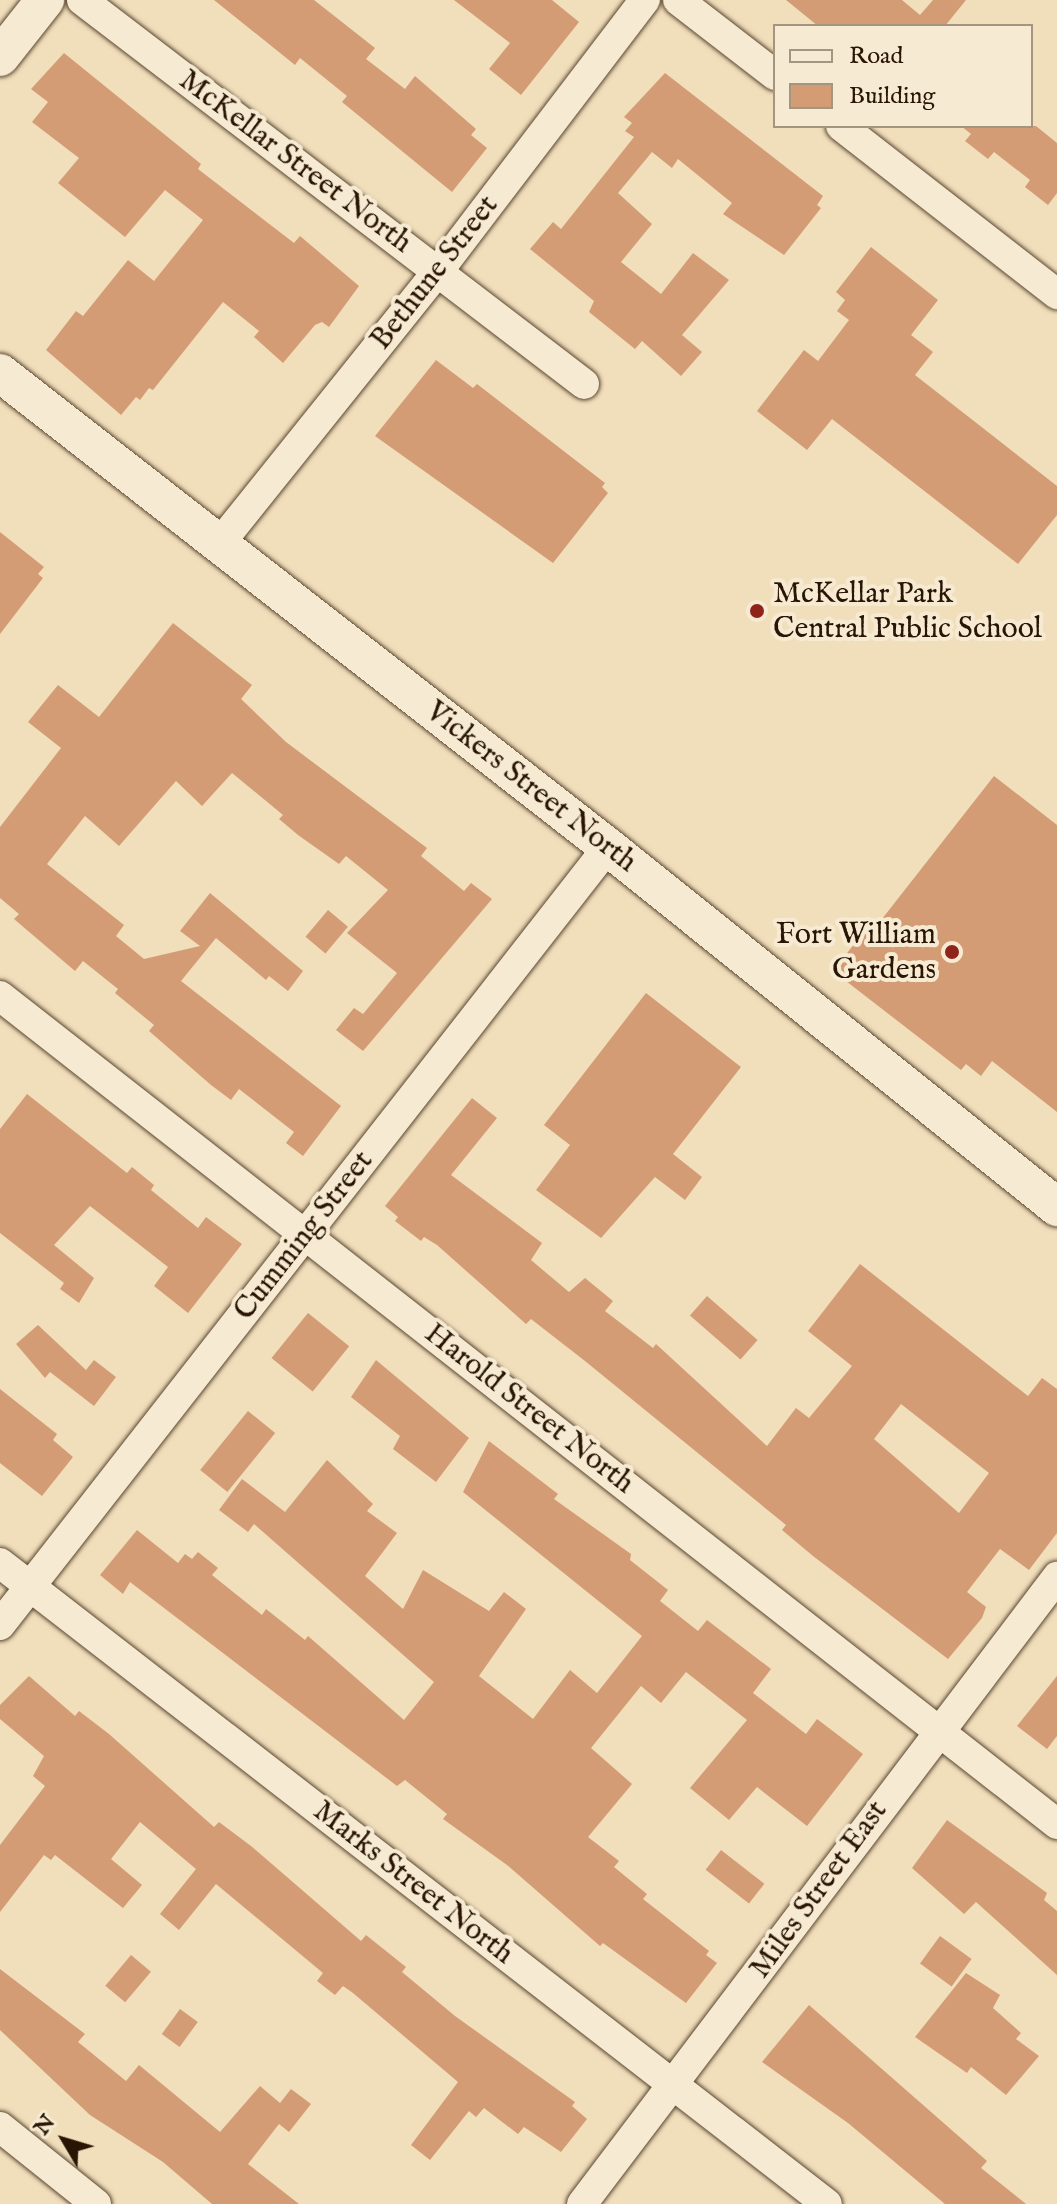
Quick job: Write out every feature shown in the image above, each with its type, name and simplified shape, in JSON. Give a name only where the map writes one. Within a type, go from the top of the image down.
[{"type":"street","points":[[0,57],[45,0]]},
{"type":"street","name":"McKellar Street North","points":[[82,0],[439,270],[584,384]]},
{"type":"street","name":"Bethune Street","points":[[220,543],[439,270],[645,0]]},
{"type":"street","points":[[678,0],[773,73]]},
{"type":"street","points":[[844,128],[1052,279]]},
{"type":"street","name":"Vickers Street North","points":[[0,373],[608,847],[1057,1207]]},
{"type":"street","name":"Cumming Street","points":[[0,1625],[608,847]]},
{"type":"street","name":"Harold Street North","points":[[0,996],[1057,1824]]},
{"type":"street","name":"Marks Street North","points":[[0,1563],[827,2204]]},
{"type":"street","name":"Miles Street East","points":[[582,2204],[674,2086],[937,1731],[1057,1577]]},
{"type":"street","points":[[0,2127],[96,2204]]},
{"type":"building","points":[[214,0],[314,0],[375,48],[366,59],[405,89],[415,76],[476,129],[471,135],[487,148],[452,192],[342,102],[347,96],[300,58],[295,65]]},
{"type":"building","points":[[454,0],[552,0],[579,22],[521,95],[489,69],[510,43]]},
{"type":"building","points":[[786,0],[902,0],[920,15],[933,0],[966,0],[947,24],[816,24]]},
{"type":"building","points":[[64,53],[201,164],[198,169],[294,243],[300,236],[359,286],[329,327],[322,322],[315,325],[283,363],[254,337],[259,331],[223,302],[153,390],[149,388],[140,400],[136,397],[121,415],[46,350],[76,311],[83,316],[128,260],[154,281],[203,220],[165,190],[125,237],[58,183],[79,158],[32,122],[48,102],[31,89]]},
{"type":"building","points":[[665,73],[823,196],[817,205],[821,208],[784,255],[723,214],[732,203],[678,159],[672,168],[652,152],[618,193],[652,224],[621,262],[661,294],[693,253],[729,280],[682,335],[702,352],[681,376],[642,341],[635,349],[589,312],[594,301],[530,249],[553,222],[561,229],[634,137],[625,131],[632,123],[624,117]]},
{"type":"building","points":[[1036,126],[1057,143],[1057,193],[1048,205],[1025,187],[1030,180],[994,152],[988,159],[965,141],[971,134],[964,128]]},
{"type":"building","points":[[871,247],[938,300],[911,335],[933,352],[915,375],[1057,486],[1057,515],[1018,564],[832,419],[807,450],[757,411],[804,350],[818,361],[849,320],[837,311],[845,300],[836,292]]},
{"type":"building","points":[[436,360],[473,388],[477,384],[605,483],[602,487],[608,493],[553,563],[375,436]]},
{"type":"building","points":[[0,532],[44,567],[38,574],[43,578],[0,634]]},
{"type":"building","points":[[173,623],[252,685],[241,699],[286,742],[427,848],[421,856],[464,891],[471,883],[492,899],[363,1051],[336,1030],[354,1008],[363,1014],[397,973],[347,933],[388,890],[346,856],[339,864],[298,835],[279,819],[283,815],[232,773],[202,806],[176,781],[119,846],[85,816],[47,864],[124,925],[116,936],[144,959],[200,946],[180,931],[210,893],[303,971],[288,991],[269,976],[266,980],[216,938],[181,981],[341,1106],[303,1156],[286,1143],[294,1132],[239,1089],[231,1100],[211,1085],[149,1031],[154,1025],[115,993],[118,989],[83,961],[75,971],[14,919],[19,914],[0,898],[0,827],[61,748],[28,722],[58,685],[99,717]]},
{"type":"building","name":"Fort William Gardens","points":[[994,776],[1057,825],[1057,1112],[992,1061],[981,1076],[966,1064],[961,1070],[833,971],[866,929],[871,933]]},
{"type":"building","points":[[328,910],[348,927],[325,954],[306,937]]},
{"type":"building","points":[[646,993],[741,1067],[673,1154],[702,1177],[685,1200],[655,1177],[601,1238],[536,1190],[570,1145],[544,1125]]},
{"type":"building","points":[[27,1094],[127,1173],[132,1167],[154,1185],[151,1190],[198,1228],[206,1217],[242,1244],[188,1313],[154,1286],[168,1267],[90,1206],[54,1245],[94,1278],[79,1303],[60,1289],[64,1283],[0,1233],[0,1129]]},
{"type":"building","points":[[472,1098],[497,1118],[451,1175],[542,1243],[531,1260],[569,1292],[585,1278],[613,1301],[605,1311],[653,1348],[656,1344],[767,1446],[796,1408],[809,1418],[852,1366],[808,1331],[860,1264],[1028,1396],[1042,1378],[1057,1389],[1057,1533],[1029,1570],[1000,1549],[967,1592],[986,1607],[982,1618],[948,1659],[813,1556],[782,1530],[786,1525],[585,1361],[531,1319],[526,1324],[437,1245],[424,1237],[421,1241],[395,1221],[398,1217],[385,1206]],"holes":[[[901,1404],[989,1473],[959,1513],[874,1439]]]},
{"type":"building","points":[[707,1296],[758,1340],[741,1360],[690,1316]]},
{"type":"building","points":[[308,1313],[349,1346],[313,1391],[271,1358]]},
{"type":"building","points":[[38,1325],[86,1370],[94,1360],[116,1377],[94,1406],[50,1372],[45,1378],[16,1344]]},
{"type":"building","points":[[376,1360],[469,1438],[436,1482],[393,1449],[400,1436],[351,1397]]},
{"type":"building","points":[[0,1389],[57,1434],[53,1440],[73,1457],[42,1496],[0,1463]]},
{"type":"building","points":[[248,1411],[275,1433],[227,1492],[200,1470]]},
{"type":"building","points":[[489,1441],[558,1494],[554,1499],[631,1554],[630,1560],[668,1590],[660,1601],[698,1631],[707,1620],[771,1669],[753,1693],[806,1734],[817,1719],[863,1754],[807,1826],[757,1787],[729,1820],[690,1788],[747,1720],[686,1672],[661,1703],[641,1686],[591,1748],[632,1784],[588,1837],[619,1861],[614,1867],[647,1894],[643,1899],[709,1951],[706,1955],[717,1963],[686,2003],[603,1943],[600,1946],[507,1865],[443,1819],[447,1814],[405,1780],[397,1786],[130,1582],[123,1594],[100,1575],[137,1530],[178,1563],[185,1554],[192,1559],[198,1552],[218,1568],[212,1575],[262,1615],[266,1609],[305,1640],[308,1636],[404,1720],[434,1682],[254,1524],[248,1532],[219,1510],[242,1479],[285,1512],[327,1460],[373,1504],[367,1511],[397,1533],[365,1576],[403,1609],[423,1570],[489,1611],[504,1592],[526,1609],[479,1676],[533,1719],[570,1670],[597,1693],[642,1636],[463,1492]]},
{"type":"building","points":[[29,1676],[75,1716],[79,1711],[109,1734],[214,1827],[219,1822],[251,1846],[361,1941],[366,1935],[406,1967],[402,1972],[455,2016],[575,2102],[572,2106],[587,2119],[561,2152],[524,2127],[518,2134],[484,2108],[476,2117],[469,2111],[430,2160],[411,2145],[458,2082],[353,1993],[343,1986],[335,1995],[317,1981],[323,1973],[216,1884],[179,1930],[160,1914],[196,1869],[140,1822],[111,1859],[142,1885],[123,1908],[55,1855],[51,1860],[44,1855],[0,1912],[0,1845],[45,1786],[33,1776],[44,1756],[0,1719],[0,1705]]},
{"type":"building","points":[[1057,1676],[1057,1736],[1047,1749],[1017,1726]]},
{"type":"building","points":[[947,1820],[1047,1893],[1044,1900],[1057,1911],[1057,1975],[976,1902],[964,1914],[912,1868]]},
{"type":"building","points":[[721,1850],[764,1884],[749,1904],[706,1870]]},
{"type":"building","points":[[940,1936],[972,1959],[952,1986],[920,1964]]},
{"type":"building","points":[[131,1955],[151,1972],[125,2002],[105,1986]]},
{"type":"building","points":[[0,1969],[85,2034],[78,2042],[126,2081],[139,2065],[220,2132],[260,2086],[280,2103],[291,2089],[311,2104],[289,2132],[279,2124],[248,2164],[299,2204],[212,2204],[163,2162],[90,2115],[0,2030]]},
{"type":"building","points":[[966,1973],[1000,1995],[993,2008],[1021,2033],[1016,2039],[1039,2056],[1006,2095],[971,2067],[967,2073],[915,2037]]},
{"type":"building","points":[[809,2005],[987,2161],[981,2168],[1026,2204],[945,2204],[848,2123],[762,2062]]},
{"type":"building","points":[[180,2009],[198,2022],[180,2047],[162,2034]]},
{"type":"place","name":"McKellar Park Central Public School","points":[[757,611]]},
{"type":"place","name":"Fort William Gardens","points":[[952,952]]}]
